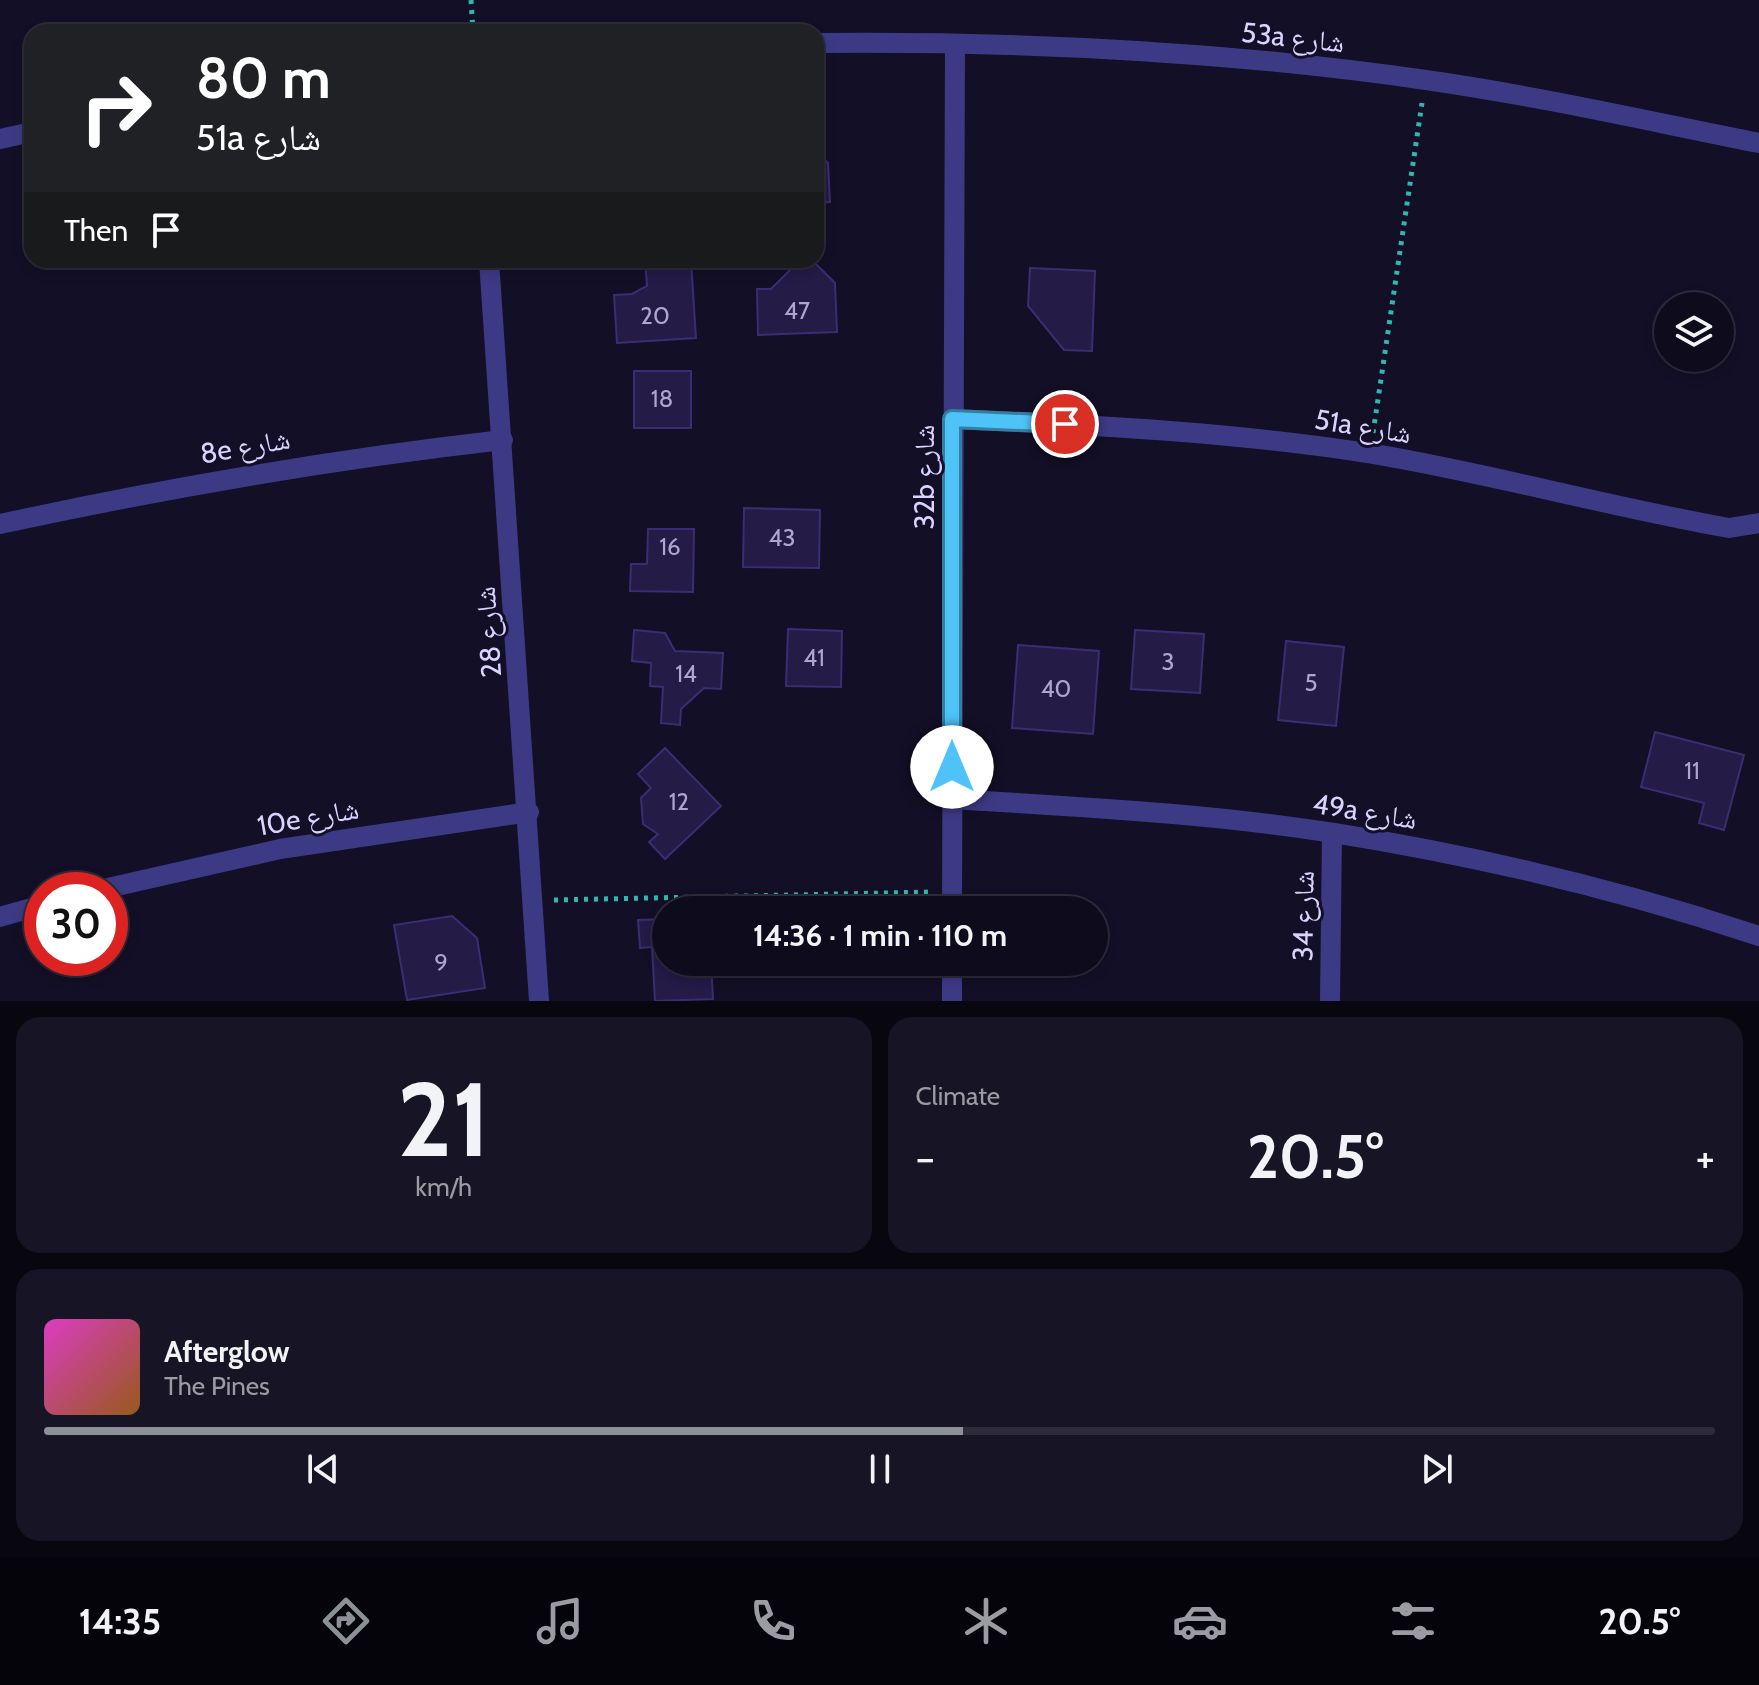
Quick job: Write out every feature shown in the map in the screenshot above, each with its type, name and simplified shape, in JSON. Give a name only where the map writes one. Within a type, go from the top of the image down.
[{"type":"street","name":"53a شارع","points":[[824,43],[955,44],[1151,52],[1425,80],[1759,143]]},
{"type":"street","name":"32b شارع","points":[[952,896],[955,44]]},
{"type":"street","points":[[0,139],[24,134]]},
{"type":"street","name":"شارع 28","points":[[490,268],[529,812],[539,1001]]},
{"type":"street","name":"51a شارع","points":[[952,419],[1186,432],[1370,454],[1512,480],[1700,523],[1729,528],[1759,523]]},
{"type":"street","name":"8e شارع","points":[[0,524],[172,487],[350,457],[503,440]]},
{"type":"street","name":"49a شارع","points":[[952,799],[1138,810],[1332,833],[1570,880],[1759,936]]},
{"type":"street","name":"10e شارع","points":[[128,883],[280,849],[529,812]]},
{"type":"street","name":"شارع 34","points":[[1330,1001],[1332,833]]},
{"type":"street","points":[[0,917],[24,910]]},
{"type":"street","points":[[952,976],[952,1001]]},
{"type":"path","points":[[471,0],[472,24]]},
{"type":"path","points":[[1370,454],[1425,80]]},
{"type":"path","points":[[533,900],[652,900]]},
{"type":"building","points":[[824,159],[828,163],[830,202],[824,202]]},
{"type":"building","points":[[646,268],[692,268],[696,338],[617,343],[614,295],[632,294],[647,286]]},
{"type":"building","points":[[792,268],[820,268],[835,283],[837,332],[758,335],[757,289],[771,289]]},
{"type":"building","points":[[1030,268],[1095,271],[1092,351],[1064,350],[1028,306]]},
{"type":"building","points":[[634,371],[691,371],[691,428],[634,428]]},
{"type":"building","points":[[744,508],[820,510],[819,568],[743,567]]},
{"type":"building","points":[[648,529],[694,529],[693,592],[630,591],[631,564],[647,564]]},
{"type":"building","points":[[788,629],[842,631],[841,687],[786,686]]},
{"type":"building","points":[[634,630],[665,633],[675,651],[723,653],[721,689],[704,688],[681,709],[680,725],[661,723],[663,687],[650,686],[651,663],[632,661]]},
{"type":"building","points":[[1135,630],[1204,634],[1200,693],[1131,689]]},
{"type":"building","points":[[1286,641],[1344,647],[1336,726],[1278,720]]},
{"type":"building","points":[[1018,645],[1099,651],[1093,734],[1012,728]]},
{"type":"building","points":[[1655,732],[1744,755],[1724,830],[1699,823],[1704,803],[1641,787]]},
{"type":"building","points":[[665,748],[721,806],[665,859],[649,842],[658,834],[643,824],[641,798],[651,788],[638,774]]},
{"type":"building","points":[[452,916],[477,938],[485,988],[407,1000],[394,925]]},
{"type":"building","points":[[638,920],[652,920],[652,947],[640,948]]},
{"type":"building","points":[[654,976],[712,976],[713,999],[655,1001]]},
{"type":"route","points":[[952,767],[952,419],[1065,424]]}]
